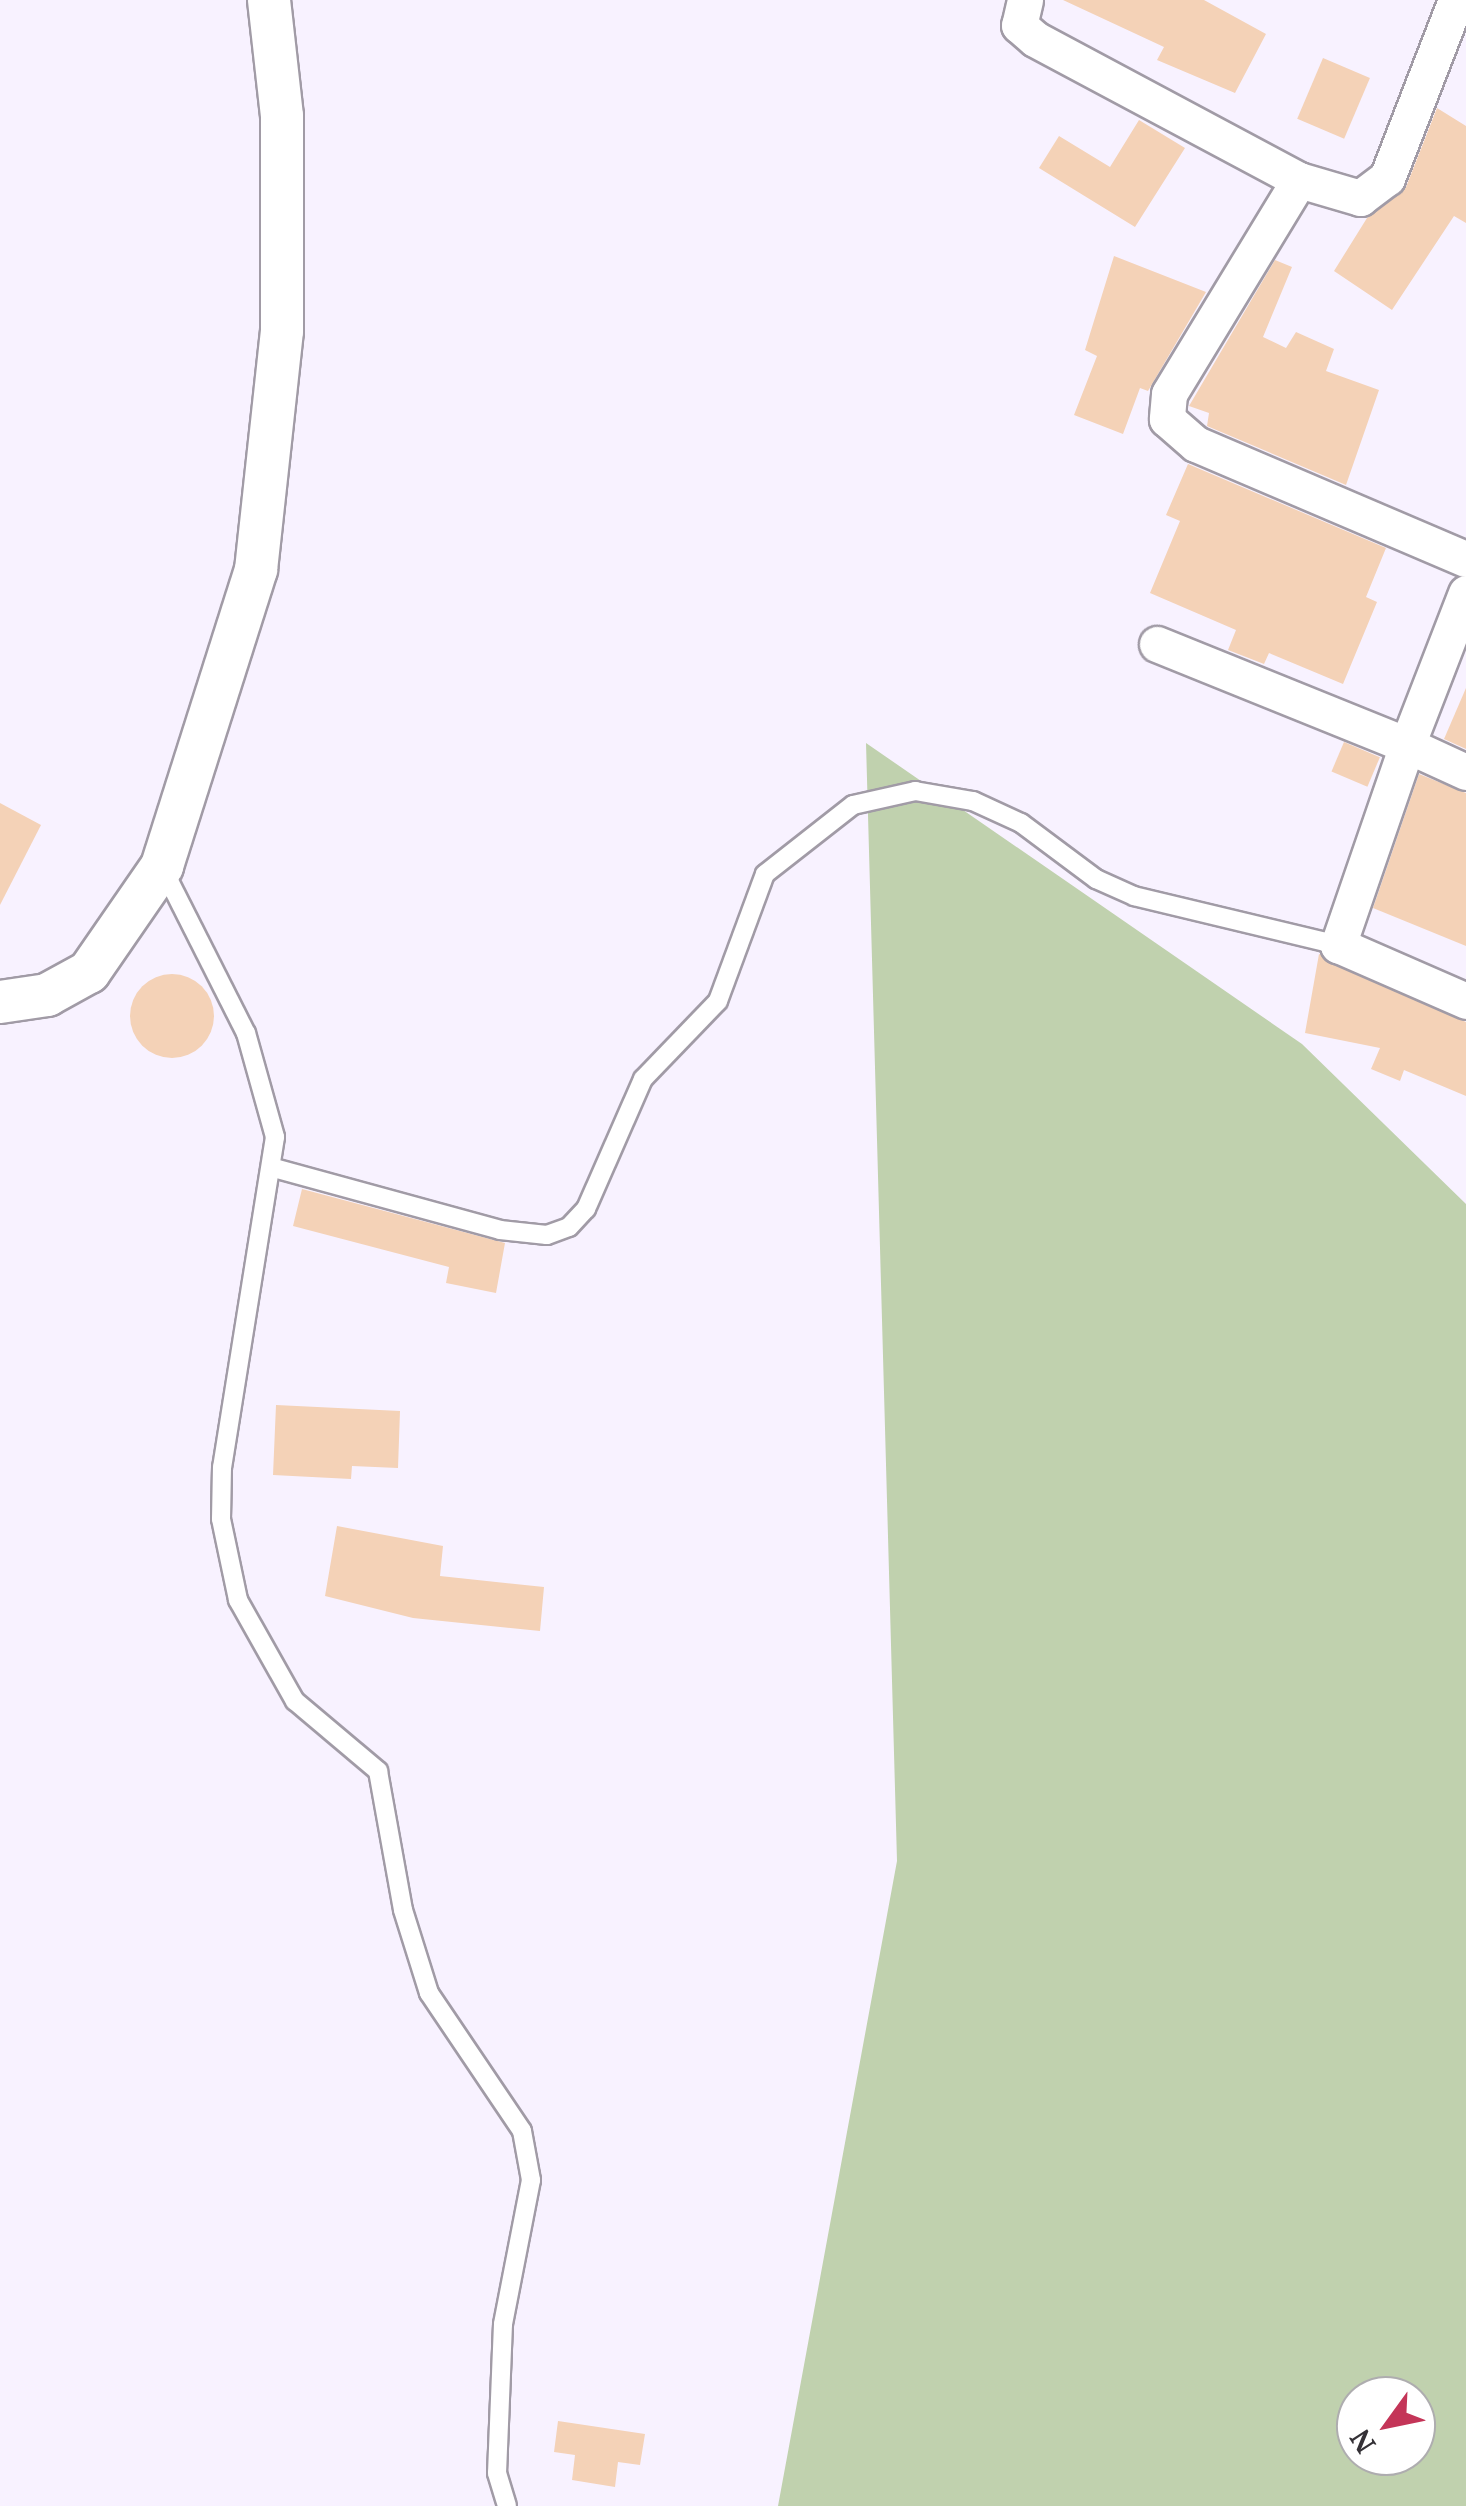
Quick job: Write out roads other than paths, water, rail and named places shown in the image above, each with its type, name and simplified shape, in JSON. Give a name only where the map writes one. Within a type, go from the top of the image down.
[{"type":"street","points":[[0,1002],[47,994],[89,972],[162,866],[256,570],[282,331],[282,116],[269,0]]},
{"type":"street","points":[[1025,0],[1019,25],[1035,39],[1300,180],[1360,198],[1380,190],[1456,0]]},
{"type":"street","points":[[1300,180],[1177,380],[1167,419],[1196,444],[1466,559]]},
{"type":"street","points":[[1466,593],[1407,745],[1338,945],[1466,1001]]},
{"type":"street","points":[[1157,644],[1466,772]]},
{"type":"lane","points":[[274,1168],[500,1230],[548,1235],[569,1227],[586,1209],[643,1079],[718,1001],[765,874],[854,805],[915,791],[973,801],[1021,822],[1096,879],[1134,896],[1338,945]]},
{"type":"lane","points":[[162,866],[246,1033],[270,1112],[274,1168],[222,1467],[221,1519],[238,1600],[266,1658],[295,1701],[378,1770],[403,1910],[429,1993],[522,2131],[531,2180],[503,2324],[497,2474],[507,2506]]}]
